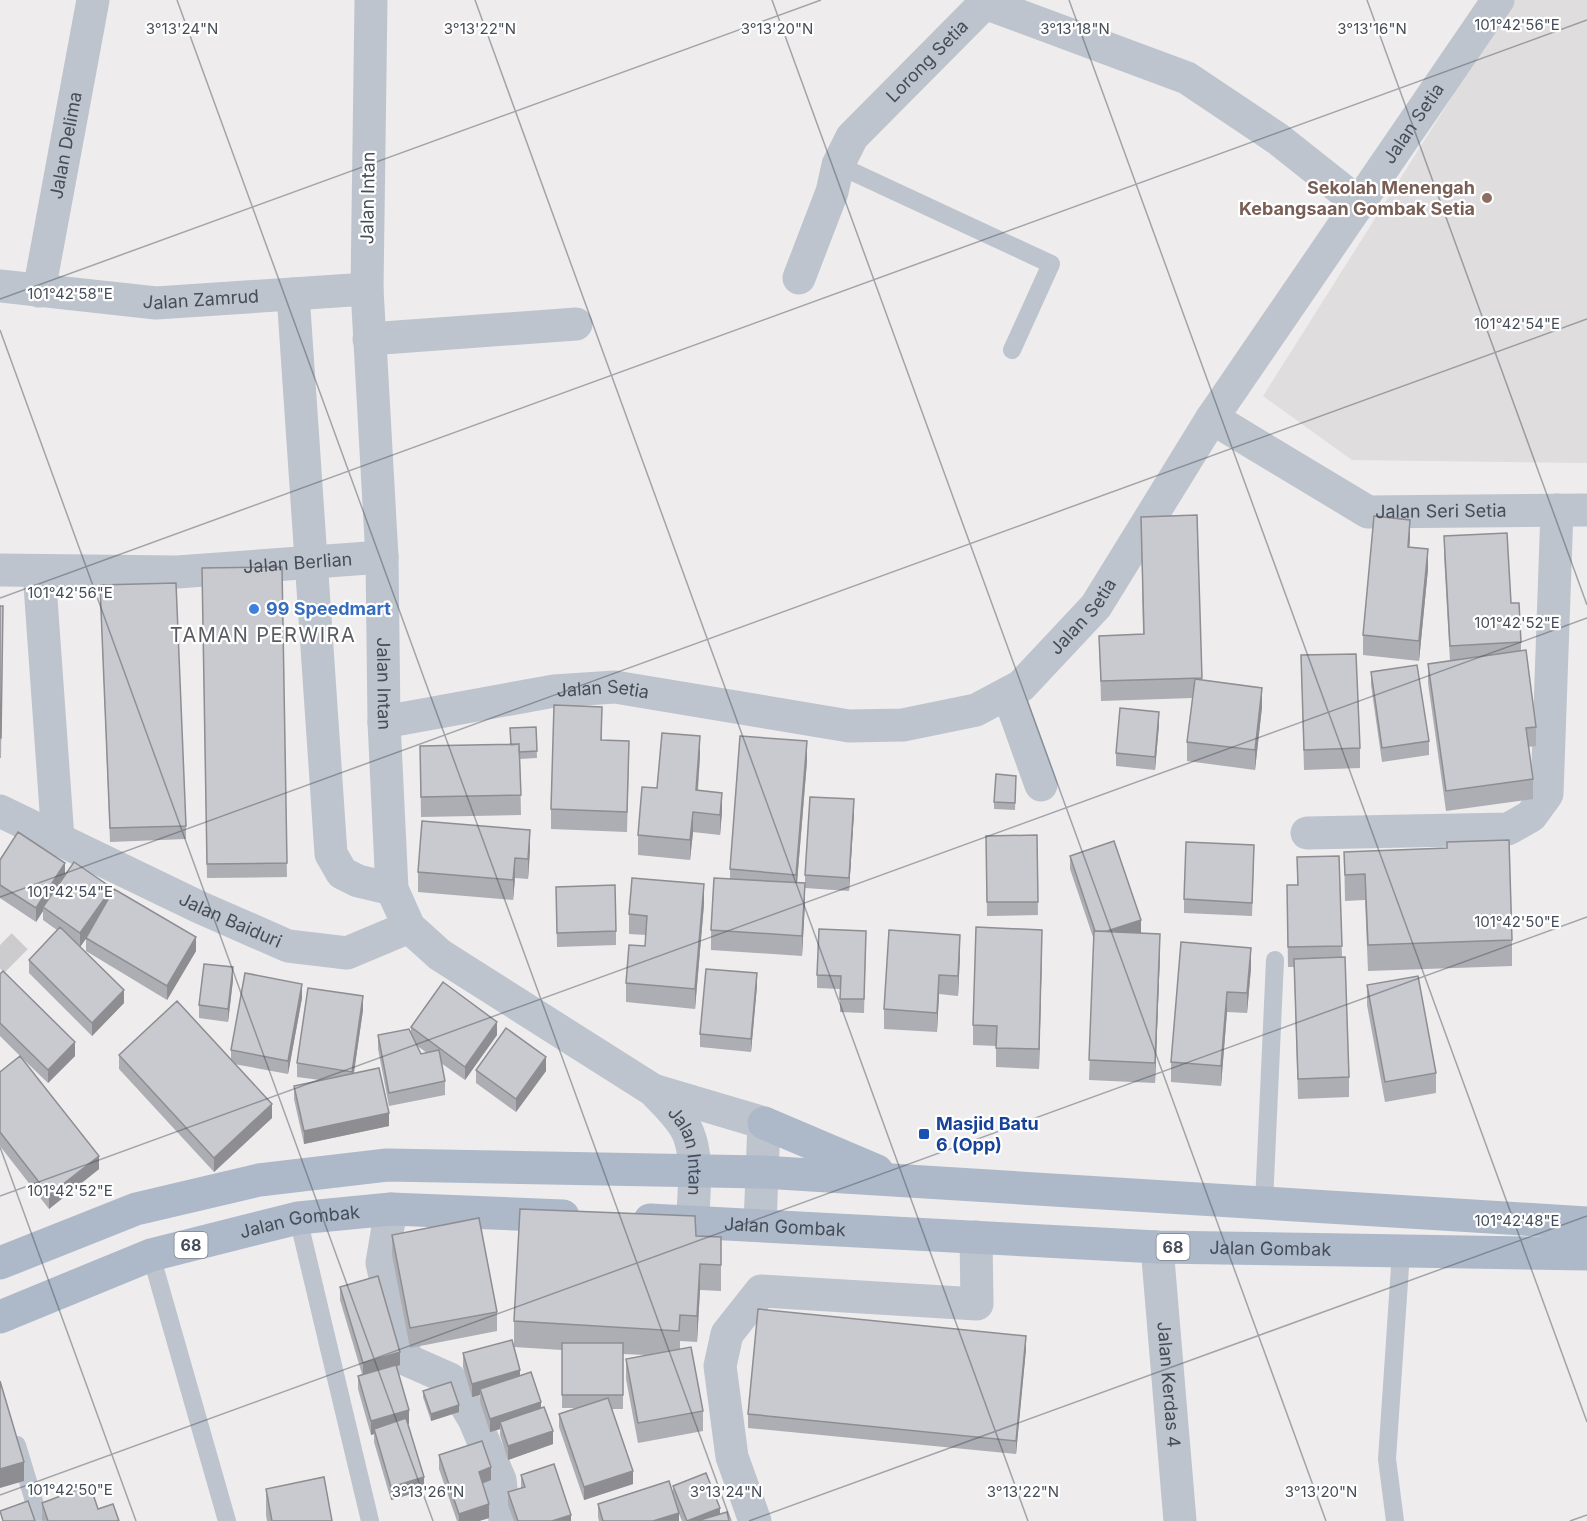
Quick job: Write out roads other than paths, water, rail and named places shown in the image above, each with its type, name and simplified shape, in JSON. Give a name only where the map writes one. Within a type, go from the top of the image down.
[{"type":"main road","points":[[764,1123],[898,1180]]},
{"type":"main road","points":[[0,1263],[136,1209],[260,1180],[387,1165],[762,1172],[1587,1223]]},
{"type":"main road","name":"Jalan Gombak","points":[[0,1317],[152,1255],[298,1218],[391,1209],[588,1217]]},
{"type":"main road","name":"Jalan Gombak","points":[[623,1219],[1157,1247],[1587,1254]]},
{"type":"street","name":"Jalan Delima","points":[[39,291],[93,0]]},
{"type":"street","name":"Jalan Intan","points":[[371,0],[367,289],[382,558],[384,722],[392,889],[410,927],[440,955],[653,1090],[675,1114],[688,1132],[694,1170],[693,1221]]},
{"type":"street","name":"Jalan Setia","points":[[384,722],[554,691],[615,687],[849,726],[903,725],[976,710],[1021,686],[1096,606],[1212,418],[1498,0]]},
{"type":"street","name":"Lorong Setia","points":[[799,278],[832,192],[838,165],[852,137],[987,2],[1187,78],[1278,139],[1360,204]]},
{"type":"street","name":"Jalan Zamrud","points":[[0,286],[156,303],[367,289]]},
{"type":"street","points":[[293,294],[331,854],[342,873],[358,881],[392,889]]},
{"type":"street","points":[[369,339],[576,324]]},
{"type":"street","name":"Jalan Seri Setia","points":[[1212,418],[1368,512],[1572,510]]},
{"type":"street","points":[[1307,833],[1508,830],[1531,816],[1547,794],[1572,510]]},
{"type":"street","name":"Jalan Berlian","points":[[0,570],[177,572],[382,558]]},
{"type":"street","points":[[39,572],[58,839]]},
{"type":"street","points":[[1008,693],[1041,785]]},
{"type":"street","name":"Jalan Baiduri","points":[[0,811],[199,907],[288,946],[347,953],[410,927]]},
{"type":"street","name":"Jalan Intan","points":[[653,1090],[764,1123]]},
{"type":"street","points":[[760,1225],[764,1123]]},
{"type":"street","points":[[391,1209],[382,1263],[407,1360],[450,1380],[474,1419],[500,1480],[505,1521]]},
{"type":"street","points":[[755,1521],[732,1457],[720,1366],[727,1334],[761,1291],[977,1304],[976,1237]]},
{"type":"street","name":"Jalan Kerdas 4","points":[[1157,1247],[1180,1521]]},
{"type":"lane","points":[[838,165],[1051,264],[1012,350]]},
{"type":"lane","points":[[1264,1203],[1275,960]]},
{"type":"lane","points":[[298,1218],[370,1521]]},
{"type":"lane","points":[[1395,1521],[1387,1459],[1401,1252]]},
{"type":"lane","points":[[152,1255],[227,1521]]},
{"type":"lane","points":[[13,1433],[40,1521]]},
{"type":"tunnel","points":[[0,945],[16,961]]},
{"type":"place","name":"Sekolah Menengah Kebangsaan Gombak Setia","points":[[1487,198]]},
{"type":"place","name":"99 Speedmart","points":[[254,609]]},
{"type":"place","name":"Masjid Batu 6 (Opp)","points":[[924,1134]]},
{"type":"district","name":"TAMAN PERWIRA","points":[[263,635]]}]
